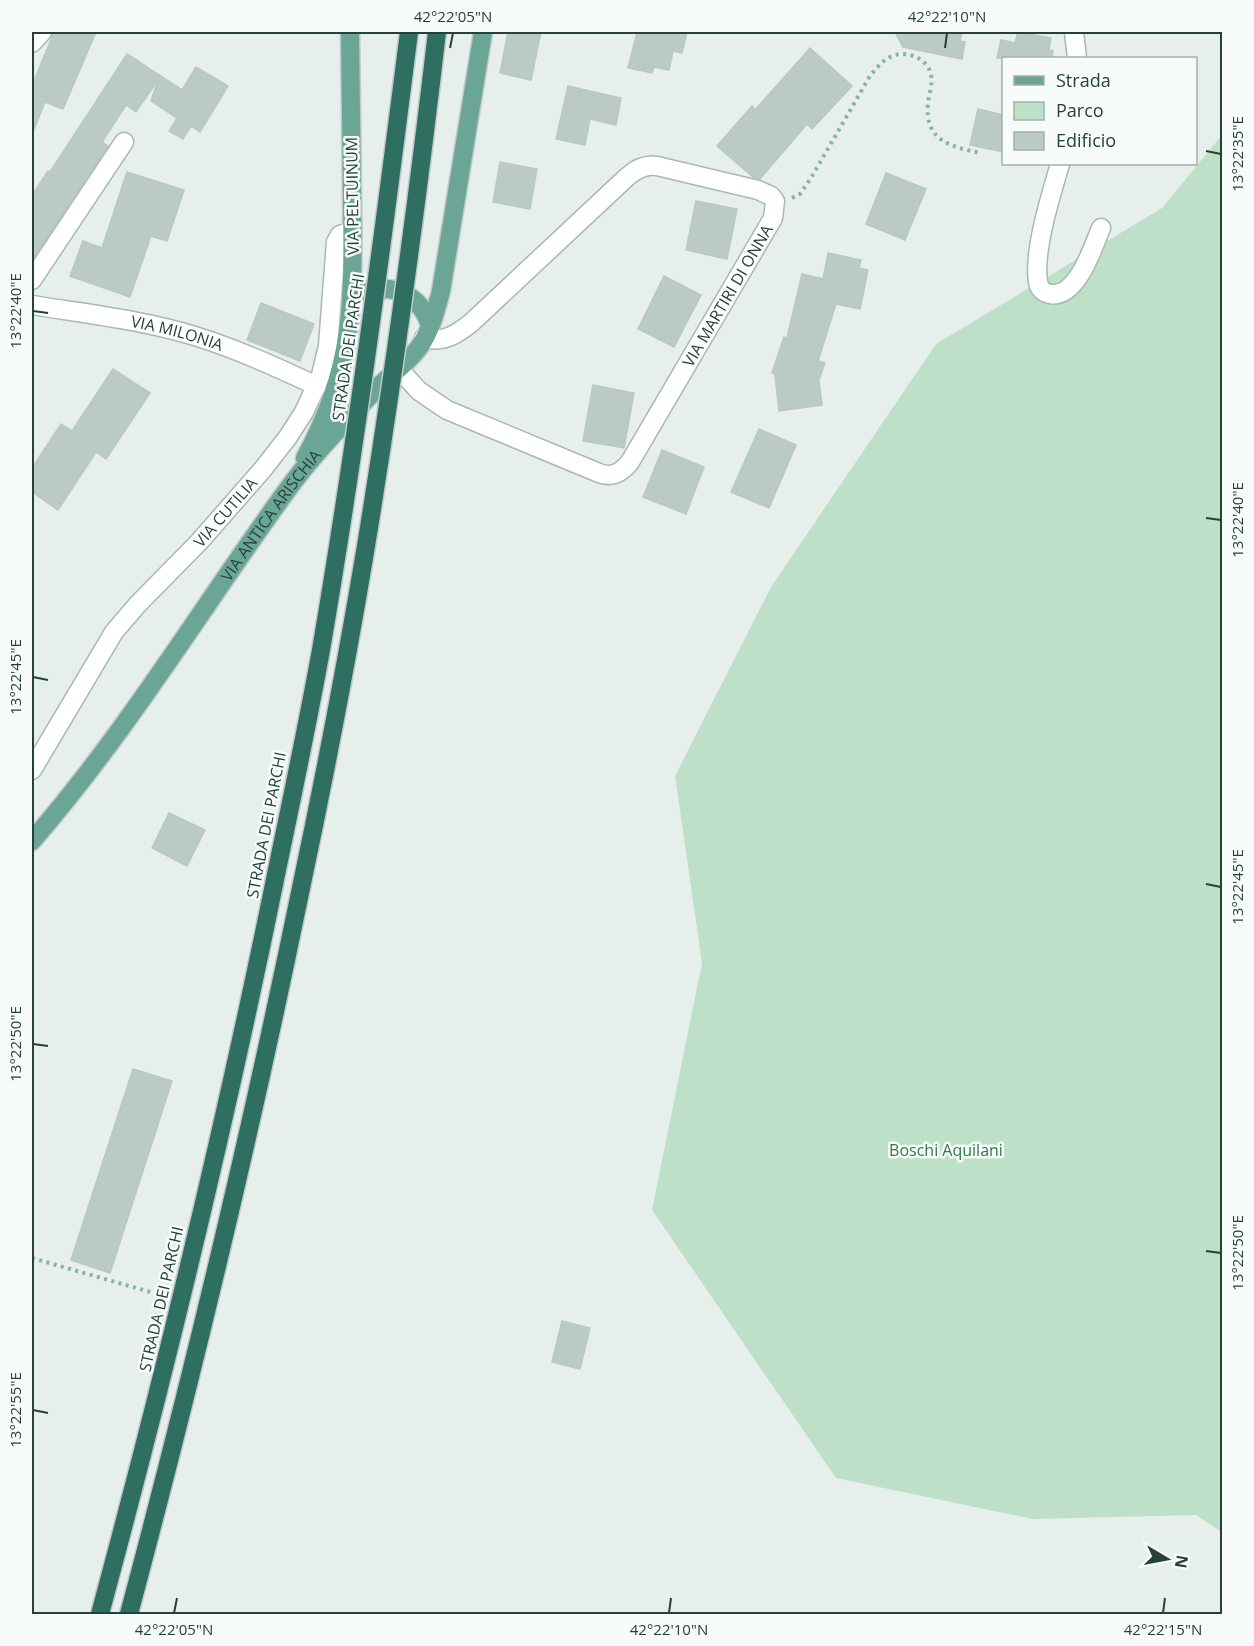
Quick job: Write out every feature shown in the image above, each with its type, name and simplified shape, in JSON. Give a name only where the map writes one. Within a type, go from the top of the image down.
[{"type":"highway","name":"STRADA DEI PARCHI","points":[[100,1614],[153,1419],[222,1127],[298,770],[320,652],[368,351],[409,32]]},
{"type":"highway","points":[[129,1614],[209,1306],[247,1143],[326,766],[366,548],[417,200],[437,32]]},
{"type":"main road","name":"VIA PELTUINUM","points":[[287,491],[328,412],[341,372],[349,331],[352,301],[350,32]]},
{"type":"main road","name":"VIA ANTICA ARISCHIA","points":[[32,841],[80,783],[287,491],[347,420],[414,353],[427,332],[438,303],[444,275],[483,32]]},
{"type":"main road","points":[[352,301],[371,290],[396,290],[413,298],[421,306],[427,315],[427,332]]},
{"type":"main road","points":[[349,331],[351,343],[362,361],[383,371],[398,368]]},
{"type":"street","points":[[32,44],[42,32]]},
{"type":"street","points":[[1074,32],[1077,57]]},
{"type":"street","points":[[32,280],[124,142]]},
{"type":"street","points":[[1060,165],[1037,266],[1038,285],[1044,292],[1054,295],[1063,292],[1075,282],[1086,264],[1101,228]]},
{"type":"street","name":"VIA MARTIRI DI ONNA","points":[[398,368],[419,391],[447,411],[605,476],[617,474],[630,462],[773,218],[775,201],[771,196],[758,190],[657,166],[639,168],[465,328],[443,339],[427,332]]},
{"type":"street","name":"VIA CUTILIA","points":[[32,770],[114,632],[199,542],[263,469],[297,425],[317,386],[328,346],[336,242],[340,235],[352,231]]},
{"type":"street","name":"VIA MILONIA","points":[[32,305],[154,326],[198,337],[240,352],[317,386]]},
{"type":"path","points":[[776,206],[800,194],[812,178],[870,76],[892,56],[907,55],[920,58],[928,65],[932,76],[927,117],[933,131],[942,142],[960,149],[981,153]]},
{"type":"path","points":[[32,1258],[164,1296]]},
{"type":"green space","name":"Boschi Aquilani","points":[[1222,135],[1222,1532],[1196,1515],[1033,1519],[836,1478],[652,1210],[702,963],[675,776],[771,587],[936,344],[1162,208]]},
{"type":"building","points":[[54,32],[96,32],[63,109],[45,102],[33,132],[32,86]]},
{"type":"building","points":[[508,32],[541,32],[531,80],[500,73]]},
{"type":"building","points":[[637,32],[687,32],[682,53],[673,51],[669,70],[654,67],[652,73],[628,68]]},
{"type":"building","points":[[895,32],[962,32],[960,41],[965,42],[962,59],[903,47]]},
{"type":"building","points":[[1018,32],[1051,38],[1049,50],[1053,51],[1052,57],[997,58],[1001,40],[1015,43]]},
{"type":"building","points":[[810,48],[852,86],[812,129],[807,124],[760,179],[753,177],[717,146],[752,106],[755,110]]},
{"type":"building","points":[[127,54],[182,90],[196,67],[228,86],[200,132],[191,126],[183,139],[169,131],[177,118],[151,101],[158,80],[136,112],[126,105],[102,142],[108,146],[32,260],[32,195],[48,171],[50,172]]},
{"type":"building","points":[[568,86],[621,98],[616,125],[590,119],[585,145],[556,139]]},
{"type":"building","points":[[978,109],[1002,115],[1002,152],[970,145]]},
{"type":"building","points":[[500,162],[537,169],[530,209],[493,202]]},
{"type":"building","points":[[127,172],[184,190],[167,241],[151,236],[130,297],[70,276],[83,241],[102,248]]},
{"type":"building","points":[[886,173],[926,189],[905,240],[866,224]]},
{"type":"building","points":[[696,201],[737,209],[727,259],[686,250]]},
{"type":"building","points":[[828,253],[861,260],[859,268],[868,270],[860,309],[836,304],[818,361],[825,363],[819,380],[822,405],[779,411],[775,375],[772,373],[784,337],[787,338],[802,274],[823,279]]},
{"type":"building","points":[[664,276],[701,295],[674,347],[638,329]]},
{"type":"building","points":[[261,303],[314,324],[300,361],[247,340]]},
{"type":"building","points":[[113,369],[150,393],[106,459],[96,452],[58,510],[32,492],[32,468],[61,424],[72,431]]},
{"type":"building","points":[[593,385],[634,393],[624,448],[583,441]]},
{"type":"building","points":[[759,429],[796,445],[769,508],[731,492]]},
{"type":"building","points":[[662,450],[704,467],[686,514],[643,497]]},
{"type":"building","points":[[169,813],[205,830],[187,866],[152,848]]},
{"type":"building","points":[[133,1069],[172,1081],[110,1273],[71,1260]]},
{"type":"building","points":[[562,1321],[590,1328],[580,1369],[552,1362]]}]
